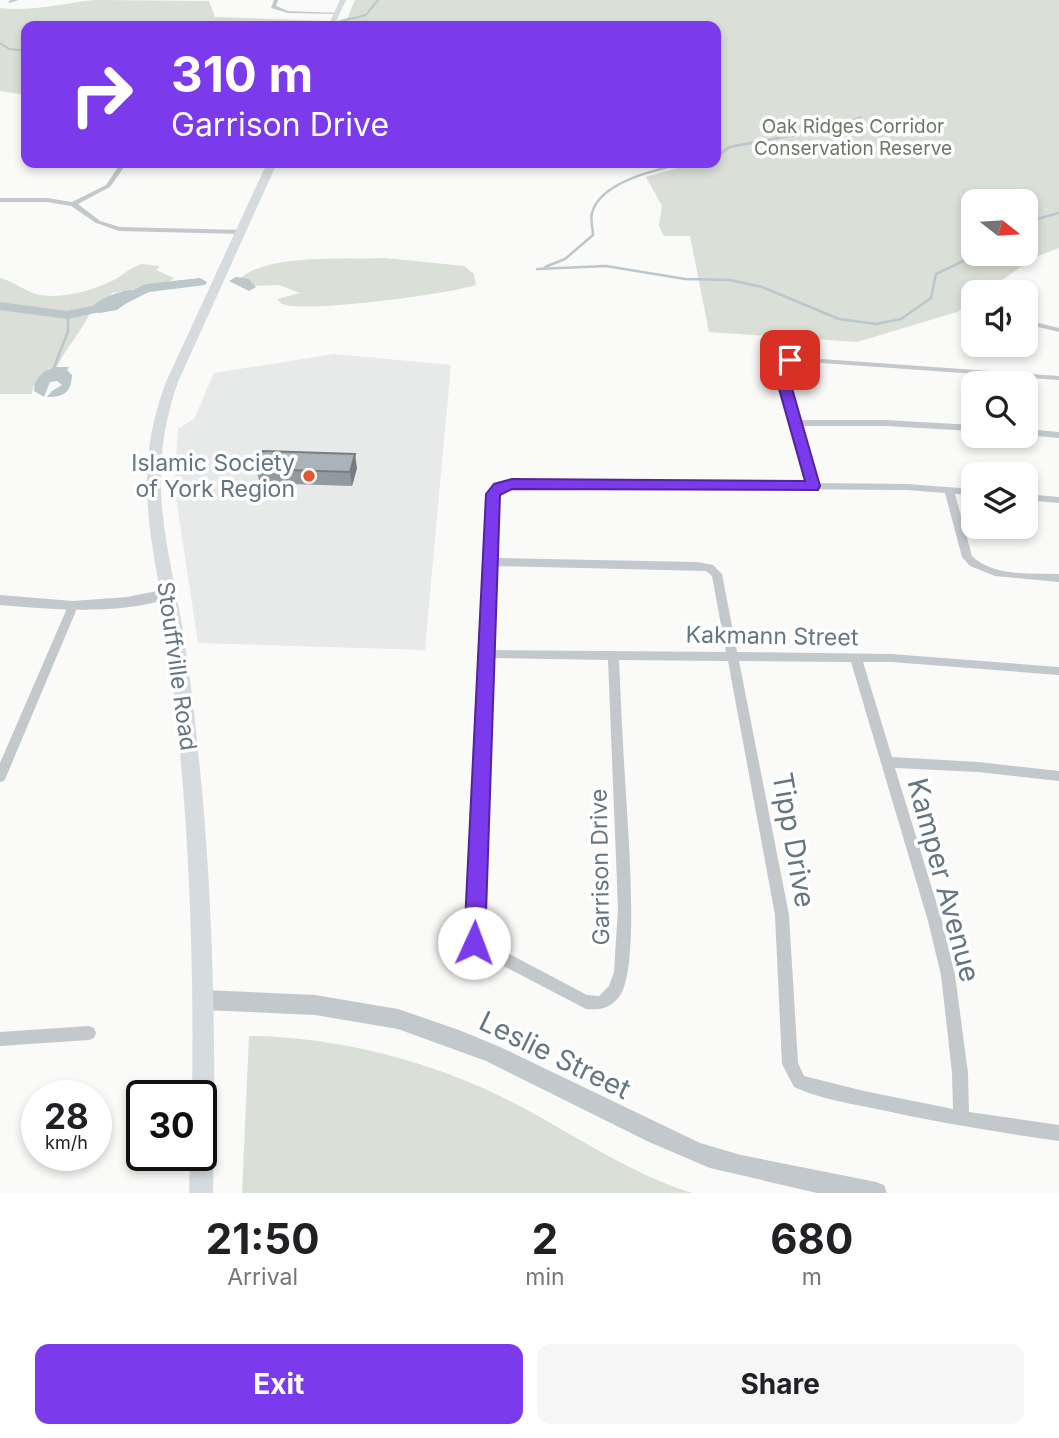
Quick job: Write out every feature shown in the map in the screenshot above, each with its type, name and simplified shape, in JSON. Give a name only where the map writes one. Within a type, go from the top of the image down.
[{"type":"main road","points":[[333,21],[343,0]]},
{"type":"main road","name":"Stouffville Road","points":[[201,1193],[203,1000],[201,903],[193,785],[178,651],[152,488],[157,431],[177,370],[270,168]]},
{"type":"street","points":[[276,0],[273,7],[281,11],[337,13]]},
{"type":"street","points":[[73,204],[108,186],[121,168]]},
{"type":"street","points":[[0,200],[47,200],[73,204],[98,222],[119,229],[241,232]]},
{"type":"street","points":[[1038,325],[1059,330]]},
{"type":"street","points":[[813,486],[780,369],[784,362],[793,359],[1059,378]]},
{"type":"street","points":[[795,423],[896,423],[961,427]]},
{"type":"street","points":[[1038,433],[1059,435]]},
{"type":"street","name":"Garrison Drive","points":[[613,656],[625,908],[621,972],[615,991],[601,1003],[586,1002],[474,943],[488,562],[492,496],[495,491],[505,485],[907,487],[961,491]]},
{"type":"street","points":[[949,490],[967,557],[974,565],[991,572],[1059,578]]},
{"type":"street","points":[[1038,498],[1059,500]]},
{"type":"street","name":"Tipp Drive","points":[[488,562],[695,565],[709,568],[720,580],[782,915],[790,1064],[799,1082],[868,1102],[1059,1133]]},
{"type":"street","points":[[0,600],[74,606],[127,602],[167,594]]},
{"type":"street","points":[[0,776],[74,606]]},
{"type":"street","name":"Kakmann Street","points":[[485,654],[924,660],[1059,671]]},
{"type":"street","name":"Kamper Avenue","points":[[856,659],[935,921],[948,975],[960,1073],[961,1119]]},
{"type":"street","points":[[886,762],[978,767],[1059,776]]},
{"type":"street","name":"Leslie Street","points":[[203,1000],[288,1002],[359,1011],[425,1027],[528,1068],[613,1114],[692,1151],[753,1168],[876,1193]]},
{"type":"street","points":[[0,1039],[89,1033]]},
{"type":"shaded area","points":[[131,290],[142,292],[117,310],[100,313],[89,311],[107,297]]},
{"type":"shaded area","points":[[334,354],[451,365],[425,650],[198,643],[174,485],[178,429],[194,419],[214,373]]},
{"type":"shaded area","points":[[54,367],[69,367],[67,370],[72,375],[70,386],[63,395],[47,397],[62,385],[57,381],[50,382],[44,397],[34,391],[37,379]]},
{"type":"green space","points":[[95,0],[209,1],[215,17],[328,21],[21,21],[21,94],[0,91],[0,8],[36,8]]},
{"type":"green space","name":"Oak Ridges Corridor Conservation Reserve","points":[[355,0],[1059,0],[1059,248],[1038,256],[1038,189],[961,189],[961,266],[1022,266],[1002,280],[961,280],[961,309],[957,312],[857,342],[709,332],[690,236],[664,236],[659,226],[662,206],[646,177],[677,168],[721,168],[721,21],[346,21]]},
{"type":"green space","points":[[385,258],[464,266],[474,274],[476,285],[380,301],[300,307],[283,304],[277,299],[300,293],[279,285],[244,286],[239,279],[268,265],[287,261]]},
{"type":"green space","points":[[141,264],[160,266],[156,270],[174,278],[167,284],[112,293],[109,300],[92,308],[56,369],[49,368],[33,387],[32,394],[0,394],[0,278],[36,294],[55,296],[104,285]]},
{"type":"green space","points":[[249,1036],[318,1041],[420,1064],[485,1089],[624,1164],[692,1193],[242,1193]]},
{"type":"building","points":[[263,451],[355,454],[350,472],[256,469]]},
{"type":"waterway","points":[[341,21],[366,15],[378,0]]},
{"type":"waterway","points":[[0,43],[9,49],[21,50]]},
{"type":"waterway","points":[[796,135],[835,128],[861,117]]},
{"type":"waterway","points":[[721,153],[729,147],[806,133]]},
{"type":"waterway","points":[[545,267],[565,259],[593,235],[592,213],[597,202],[606,193],[632,178],[665,168]]},
{"type":"waterway","points":[[1038,219],[1059,213]]},
{"type":"waterway","points":[[537,269],[606,266],[685,279],[730,280],[762,287],[839,319],[876,324],[901,319],[931,298],[936,274],[961,262]]},
{"type":"waterway","points":[[236,281],[244,282],[249,287]]},
{"type":"waterway","points":[[0,306],[67,315],[110,306],[146,288],[200,282]]},
{"type":"waterway","points":[[54,367],[68,332],[68,315]]},
{"type":"place","name":"Islamic Society of York Region","points":[[309,476]]},
{"type":"route","points":[[474,943],[487,585],[493,494],[499,488],[512,484],[813,486],[781,371],[782,364],[790,360]]}]
